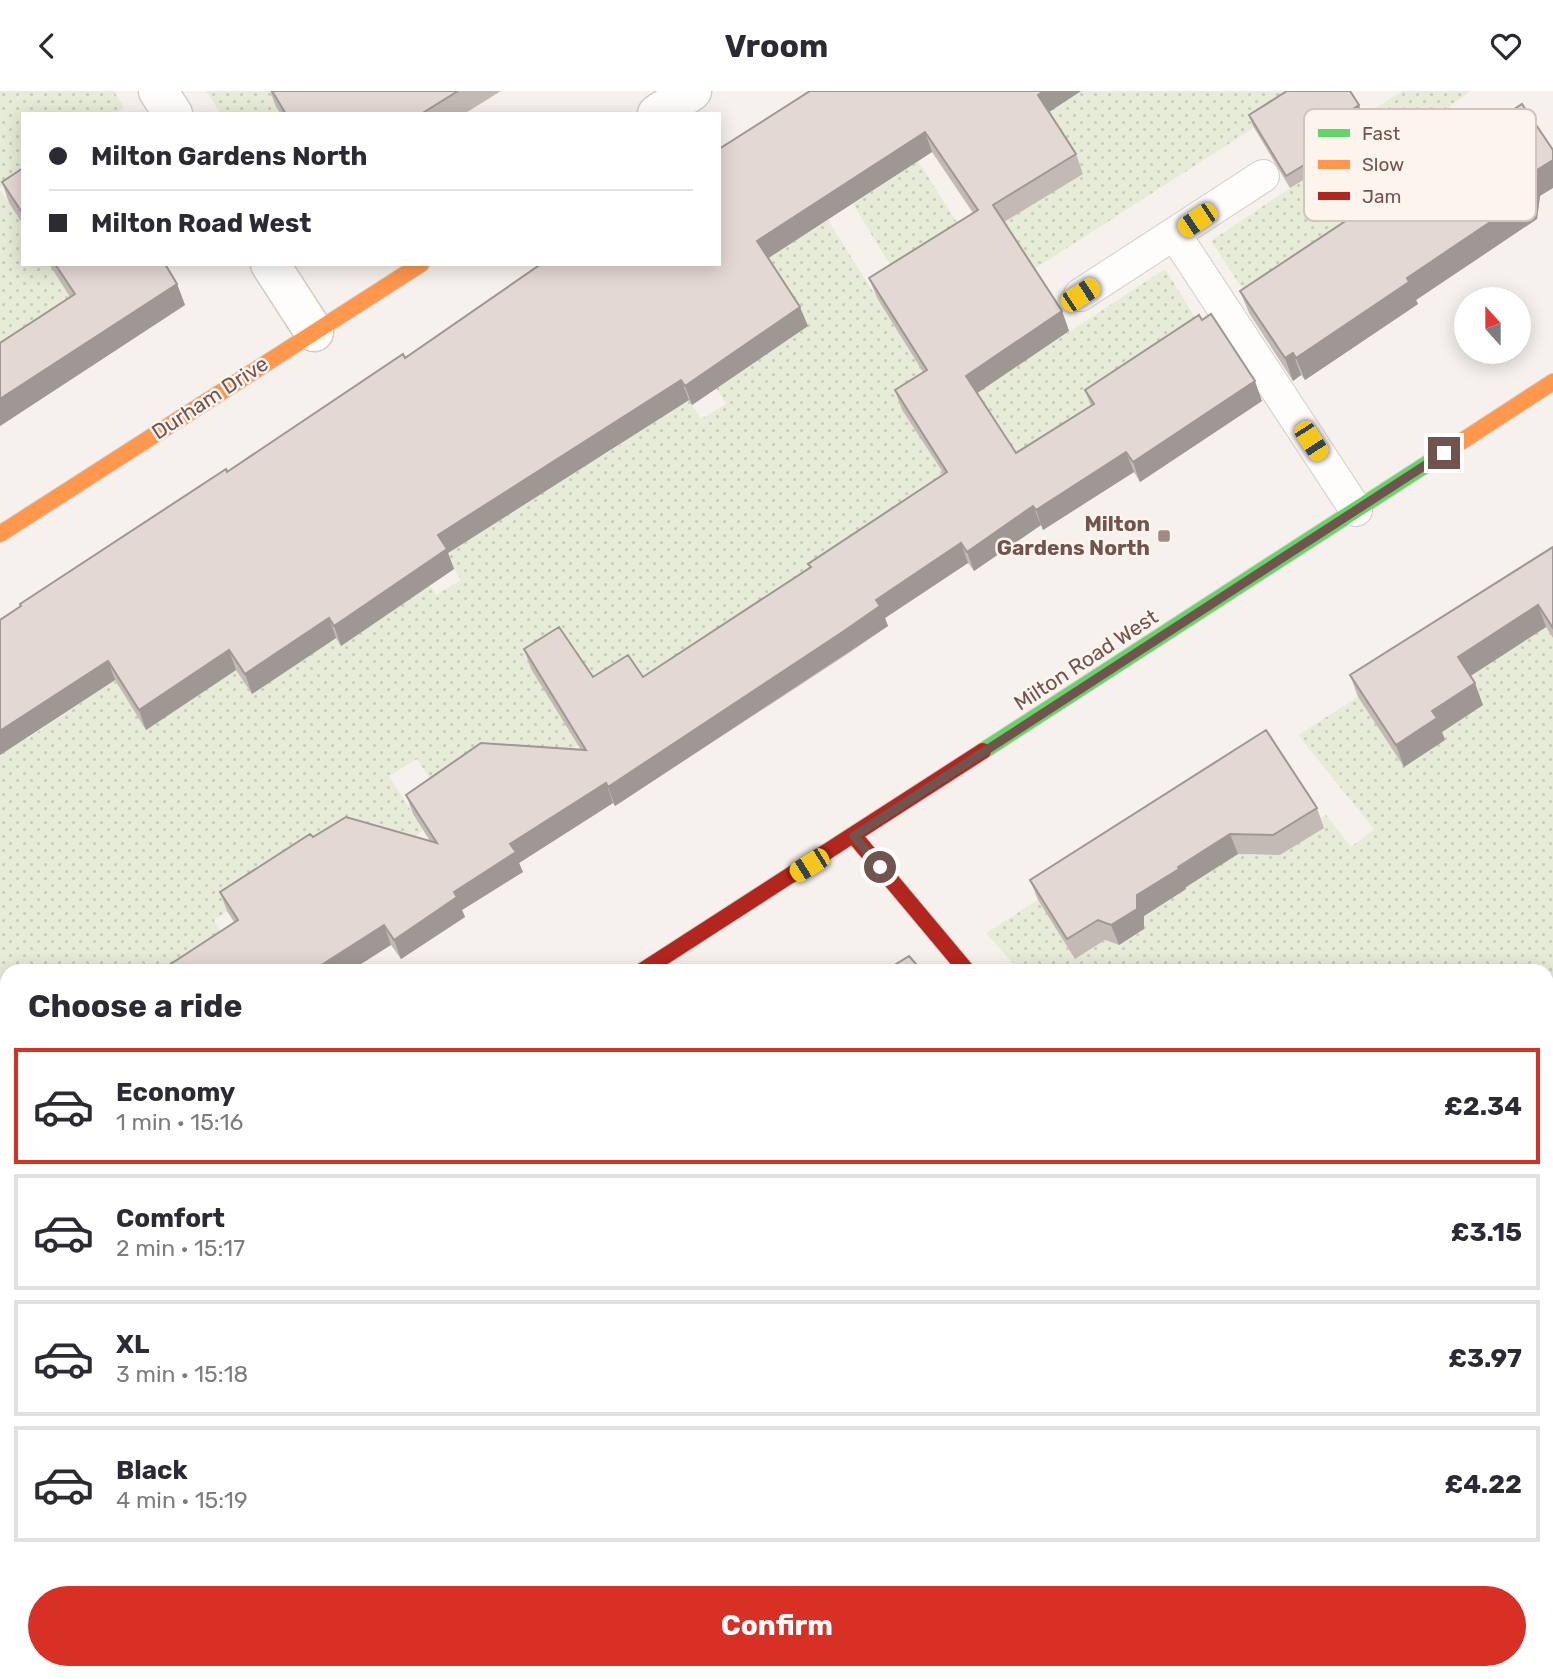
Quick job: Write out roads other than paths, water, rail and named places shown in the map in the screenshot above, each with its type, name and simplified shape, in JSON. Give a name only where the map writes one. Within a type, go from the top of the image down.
[{"type":"main road","name":"Durham Drive","points":[[0,534],[418,266]]},
{"type":"main road","name":"Milton Road West","points":[[653,964],[1553,382]]},
{"type":"main road","points":[[854,836],[961,964]]},
{"type":"street","points":[[158,91],[172,112]]},
{"type":"street","points":[[660,112],[692,91]]},
{"type":"street","points":[[271,266],[314,332]]},
{"type":"lane","points":[[1080,295],[1263,176]]},
{"type":"lane","points":[[1175,235],[1356,510]]},
{"type":"place","name":"Milton Gardens North","points":[[1164,536]]}]
